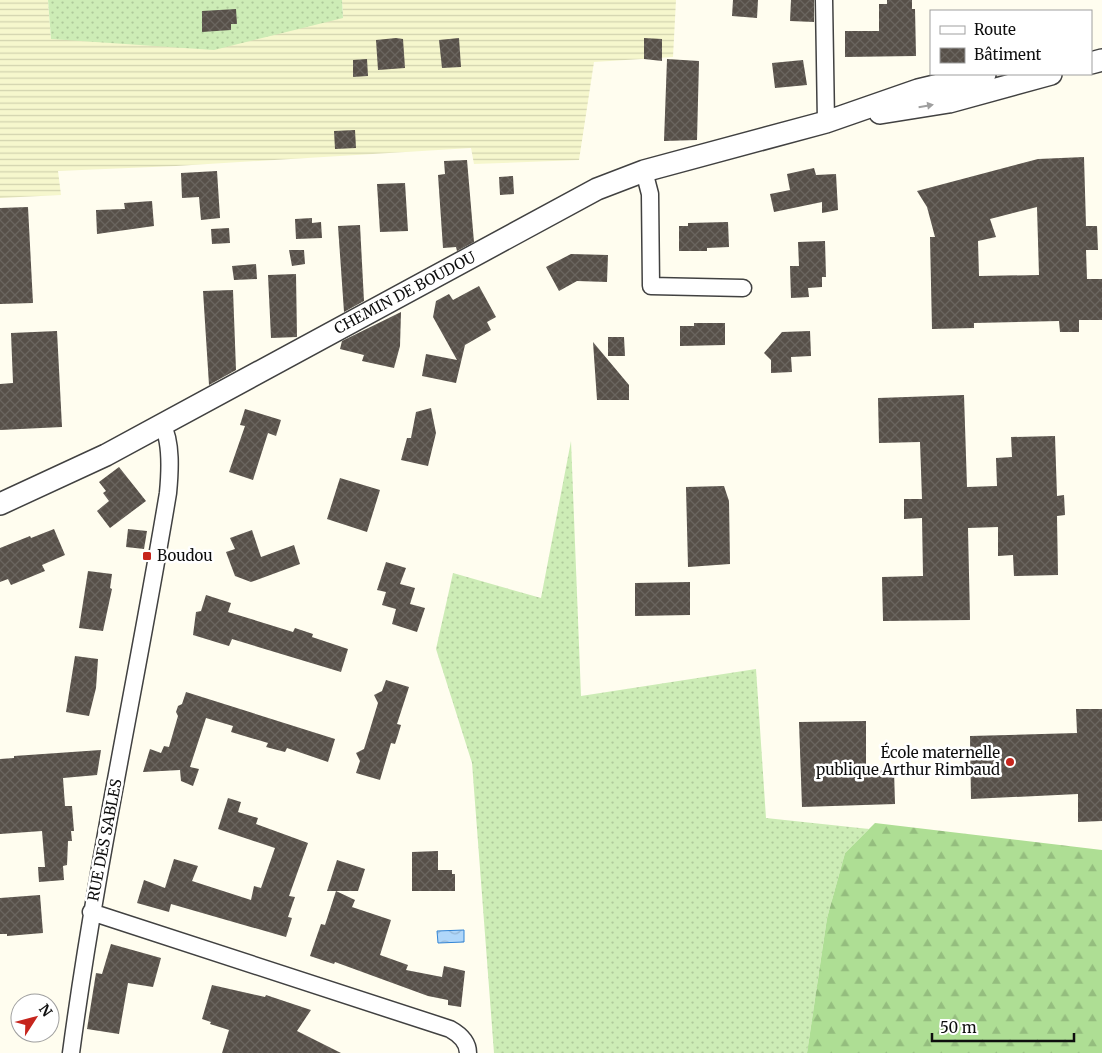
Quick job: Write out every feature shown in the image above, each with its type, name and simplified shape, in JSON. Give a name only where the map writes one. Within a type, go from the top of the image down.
[{"type":"street","points":[[824,0],[826,122]]},
{"type":"street","name":"CHEMIN DE BOUDOU","points":[[0,504],[106,455],[596,189],[644,171],[826,122],[918,90],[980,75]]},
{"type":"street","name":"CHEMIN DE BOUDOU","points":[[826,122],[949,102],[1047,75]]},
{"type":"street","points":[[644,171],[650,194],[651,286],[744,288]]},
{"type":"street","name":"RUE DES SABLES","points":[[162,424],[166,432],[169,475],[168,493],[150,600],[91,912],[450,1029],[461,1035],[468,1048],[468,1053]]},
{"type":"street","points":[[71,1053],[91,912]]},
{"type":"green space","points":[[0,0],[48,0],[51,39],[343,17],[342,0],[676,0],[673,57],[594,62],[579,160],[474,164],[471,148],[176,166],[58,171],[61,195],[0,198]]},
{"type":"green space","points":[[48,0],[342,0],[343,18],[214,50],[51,39]]},
{"type":"green space","points":[[571,441],[581,696],[756,669],[766,818],[869,829],[845,853],[827,918],[807,1053],[494,1053],[472,763],[436,649],[453,573],[541,598]]},
{"type":"green space","points":[[875,823],[1102,850],[1102,1053],[807,1053],[827,918],[845,853]]},
{"type":"water","points":[[464,930],[464,942],[438,943],[437,931]]},
{"type":"building","points":[[733,0],[758,0],[757,18],[732,16]]},
{"type":"building","points":[[791,0],[814,0],[814,22],[790,21]]},
{"type":"building","points":[[887,0],[912,0],[912,9],[915,9],[916,56],[845,57],[845,31],[879,31],[879,4],[887,4]]},
{"type":"building","points":[[236,9],[237,24],[231,24],[231,30],[202,32],[202,11]]},
{"type":"building","points":[[459,38],[461,67],[442,68],[439,40]]},
{"type":"building","points":[[644,38],[662,39],[662,61],[644,59]]},
{"type":"building","points":[[403,39],[405,68],[378,70],[376,40]]},
{"type":"building","points":[[367,59],[368,76],[353,77],[353,60]]},
{"type":"building","points":[[667,59],[699,61],[697,140],[664,141]]},
{"type":"building","points":[[803,60],[807,85],[775,88],[772,63]]},
{"type":"building","points":[[355,130],[356,148],[335,149],[334,131]]},
{"type":"building","points":[[1084,157],[1086,226],[1097,226],[1098,250],[1086,250],[1087,279],[1102,279],[1102,320],[1079,320],[1079,332],[1060,332],[1059,321],[974,323],[974,328],[932,329],[930,237],[935,237],[927,207],[917,191],[1038,159]],"holes":[[[1037,207],[1039,275],[979,276],[978,241],[996,237],[990,219]]]},
{"type":"building","points":[[467,160],[474,242],[457,251],[456,247],[443,248],[438,175],[445,174],[444,161]]},
{"type":"building","points":[[814,168],[816,175],[836,174],[838,210],[822,213],[822,202],[774,212],[770,194],[790,190],[787,174]]},
{"type":"building","points":[[217,171],[220,218],[201,220],[199,197],[182,198],[181,173]]},
{"type":"building","points":[[513,176],[514,194],[500,195],[499,177]]},
{"type":"building","points":[[405,183],[408,231],[380,232],[377,184]]},
{"type":"building","points":[[152,201],[154,226],[97,234],[96,210],[125,209],[124,203]]},
{"type":"building","points":[[28,207],[33,303],[0,304],[0,208]]},
{"type":"building","points":[[312,218],[312,223],[321,222],[322,238],[296,239],[295,219]]},
{"type":"building","points":[[728,222],[729,247],[707,248],[707,251],[679,251],[679,226],[688,226],[688,223]]},
{"type":"building","points":[[360,225],[364,301],[344,312],[338,226]]},
{"type":"building","points":[[229,228],[230,243],[212,244],[211,229]]},
{"type":"building","points":[[825,241],[826,277],[822,277],[822,287],[808,288],[809,297],[791,298],[790,266],[799,266],[798,242]]},
{"type":"building","points":[[289,250],[304,250],[305,264],[292,266]]},
{"type":"building","points":[[571,254],[608,255],[607,282],[577,281],[559,291],[546,267]]},
{"type":"building","points":[[256,264],[257,279],[234,280],[232,266]]},
{"type":"building","points":[[296,274],[297,337],[271,338],[268,275]]},
{"type":"building","points":[[479,286],[496,317],[487,322],[491,330],[465,345],[456,383],[422,376],[426,354],[457,360],[433,317],[436,301],[449,294],[453,300]]},
{"type":"building","points":[[233,290],[236,370],[209,385],[203,291]]},
{"type":"building","points":[[401,312],[400,346],[394,368],[362,361],[364,355],[340,349],[342,341]]},
{"type":"building","points":[[694,323],[725,323],[725,345],[680,346],[680,326],[694,326]]},
{"type":"building","points":[[57,331],[62,427],[0,430],[0,384],[13,383],[11,333]]},
{"type":"building","points":[[810,331],[811,356],[791,357],[792,372],[771,373],[771,360],[764,353],[782,332]]},
{"type":"building","points":[[608,337],[624,337],[625,356],[608,356]]},
{"type":"building","points":[[593,342],[629,385],[629,400],[597,400]]},
{"type":"building","points":[[964,395],[967,487],[997,486],[996,458],[1012,457],[1011,437],[1055,436],[1057,496],[1064,495],[1065,515],[1057,516],[1058,575],[1014,576],[1013,555],[998,556],[998,527],[968,528],[970,620],[883,621],[882,577],[923,576],[922,518],[904,519],[904,499],[922,499],[920,442],[879,443],[878,398]]},
{"type":"building","points":[[431,408],[436,433],[428,466],[401,460],[407,438],[411,438],[416,412]]},
{"type":"building","points":[[245,409],[281,420],[276,436],[268,433],[253,480],[229,472],[245,426],[240,425]]},
{"type":"building","points":[[119,467],[146,501],[110,528],[97,511],[109,501],[103,493],[106,491],[99,482]]},
{"type":"building","points":[[340,478],[380,490],[367,532],[327,519]]},
{"type":"building","points":[[724,486],[729,501],[730,564],[688,567],[686,487]]},
{"type":"building","points":[[54,529],[65,555],[42,565],[45,571],[11,585],[8,579],[0,582],[0,548]]},
{"type":"building","points":[[128,529],[147,531],[144,549],[126,547]]},
{"type":"building","points":[[252,530],[261,557],[294,545],[300,564],[251,582],[235,576],[226,552],[235,549],[230,538]]},
{"type":"building","points":[[386,562],[406,568],[400,584],[415,588],[410,604],[425,608],[417,632],[392,624],[396,609],[382,605],[386,592],[377,590]]},
{"type":"building","points":[[88,571],[112,574],[110,588],[112,589],[103,631],[79,628]]},
{"type":"building","points":[[690,582],[690,615],[635,616],[635,583]]},
{"type":"building","points":[[206,595],[231,603],[228,612],[293,632],[295,628],[313,634],[312,637],[348,649],[341,672],[232,639],[229,646],[193,635],[196,612],[201,611]]},
{"type":"building","points":[[75,656],[98,659],[96,688],[89,716],[66,712]]},
{"type":"building","points":[[386,680],[409,687],[397,724],[401,725],[398,735],[395,744],[391,743],[380,780],[356,773],[360,761],[356,753],[364,749],[378,703],[374,695],[382,691]]},
{"type":"building","points":[[186,692],[335,739],[328,762],[287,748],[285,752],[266,747],[268,743],[231,732],[233,726],[206,718],[190,767],[199,769],[193,786],[181,781],[180,770],[143,772],[150,749],[161,753],[164,746],[169,747],[178,716],[176,712],[178,706],[182,704]]},
{"type":"building","points":[[1076,709],[1102,709],[1102,821],[1078,822],[1078,794],[971,799],[970,736],[1077,733]]},
{"type":"building","points":[[866,721],[866,771],[894,770],[895,804],[802,807],[799,722]]},
{"type":"building","points":[[101,750],[97,775],[63,778],[65,806],[72,806],[74,831],[71,831],[72,841],[68,841],[67,865],[63,866],[64,880],[39,882],[38,867],[45,867],[42,831],[0,834],[0,759],[14,758],[14,756]]},
{"type":"building","points":[[228,798],[241,802],[238,812],[258,818],[256,824],[308,843],[289,896],[295,897],[288,917],[292,918],[286,937],[171,904],[169,912],[137,903],[144,880],[165,888],[174,859],[198,866],[192,881],[251,900],[254,886],[261,888],[275,848],[218,829]]},
{"type":"building","points":[[438,851],[438,870],[452,870],[452,874],[455,874],[455,891],[412,891],[412,852]]},
{"type":"building","points":[[337,860],[365,869],[358,891],[327,891]]},
{"type":"building","points":[[336,891],[355,900],[352,907],[391,920],[380,955],[408,965],[406,970],[442,977],[444,966],[465,971],[461,1007],[448,1005],[448,1000],[428,996],[335,962],[334,964],[310,956],[321,924],[325,925]]},
{"type":"building","points":[[40,895],[43,933],[7,936],[7,934],[0,934],[0,898]]},
{"type":"building","points":[[111,944],[161,958],[153,987],[128,983],[119,1034],[87,1029],[96,973],[102,974]]},
{"type":"building","points":[[212,985],[265,997],[266,995],[311,1010],[297,1031],[341,1053],[222,1053],[229,1030],[210,1024],[211,1022],[202,1019]]},
{"type":"place","name":"Boudou","points":[[147,556]]},
{"type":"place","name":"École maternelle publique Arthur Rimbaud","points":[[1010,762]]}]
